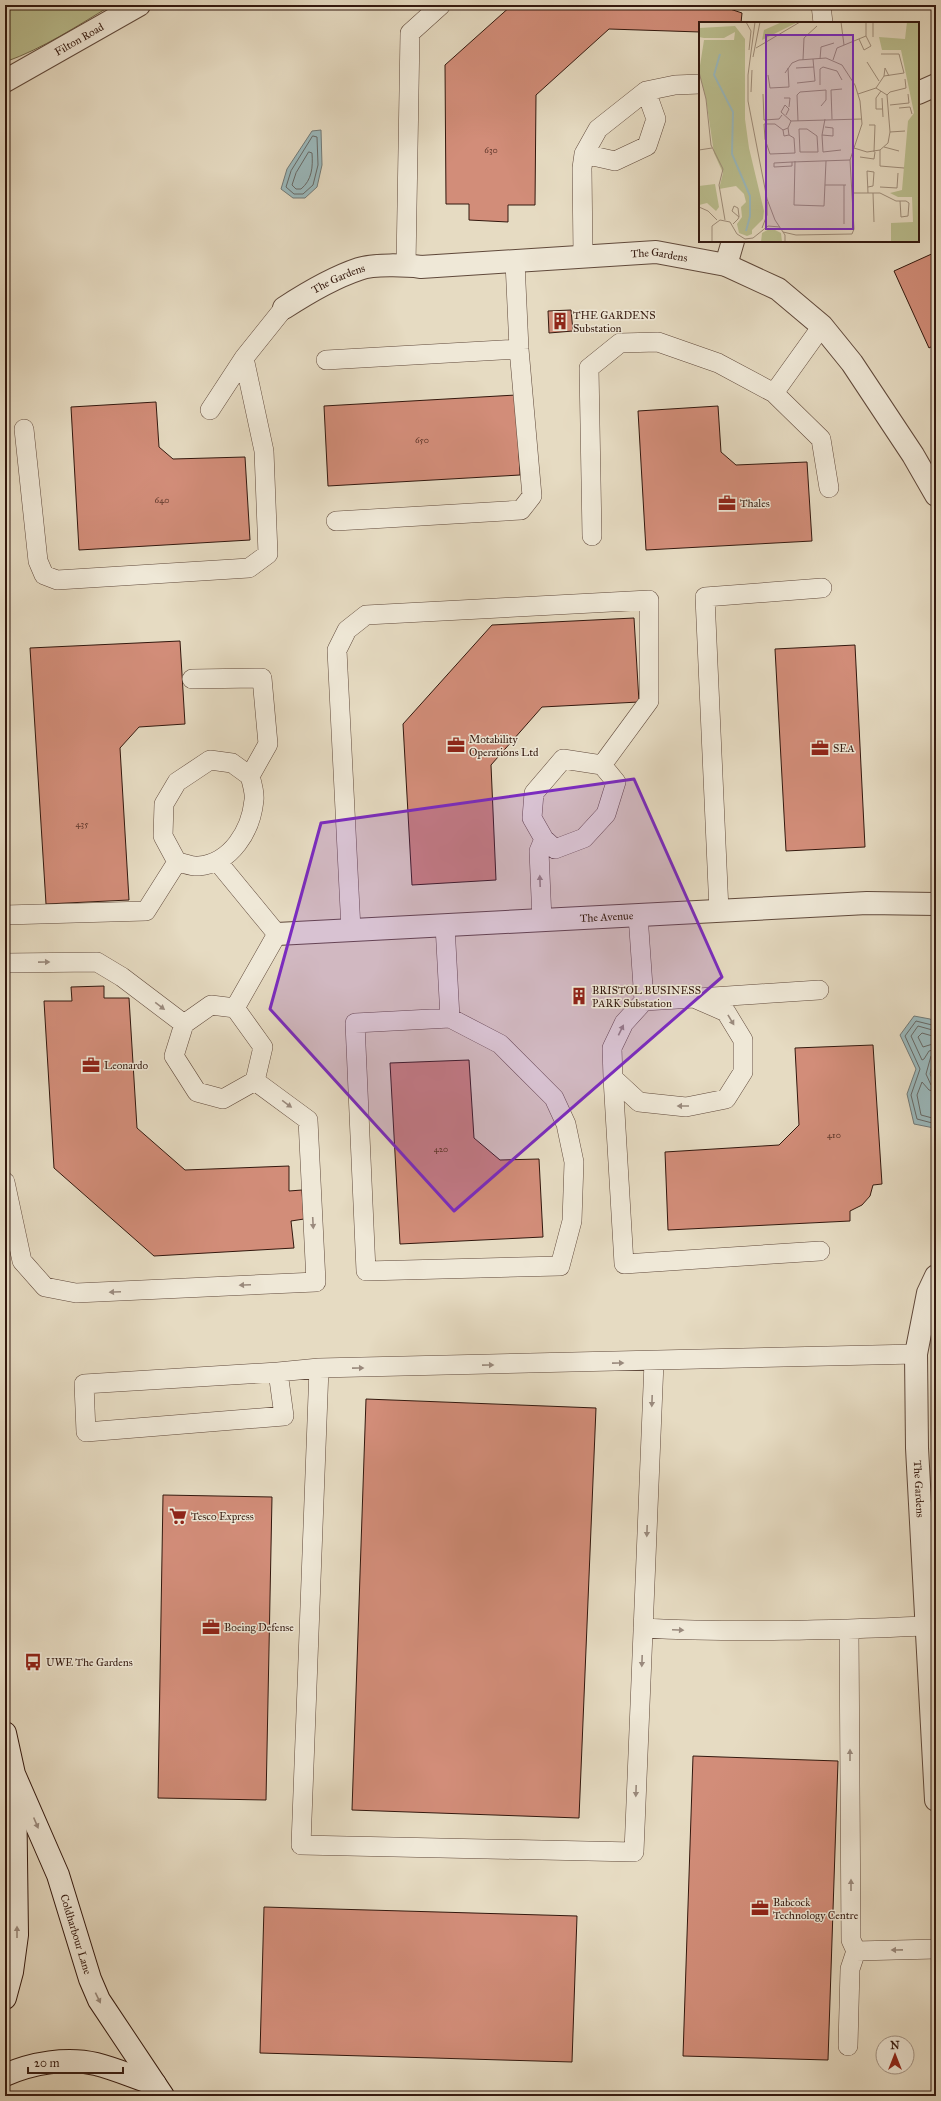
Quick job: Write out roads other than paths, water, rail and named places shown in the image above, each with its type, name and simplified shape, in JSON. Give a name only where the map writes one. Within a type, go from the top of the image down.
[{"type":"street","name":"Filton Road","points":[[10,77],[139,5]]},
{"type":"street","points":[[919,92],[936,84]]},
{"type":"street","points":[[726,265],[733,242]]},
{"type":"street","name":"The Gardens","points":[[284,308],[310,291],[360,268],[406,265],[421,267],[515,262],[583,255],[656,252],[726,265],[778,289],[822,326],[861,376],[913,455],[936,495]]},
{"type":"street","name":"The Avenue","points":[[278,934],[867,903],[936,904]]},
{"type":"street","name":"The Gardens","points":[[936,1276],[928,1293],[916,1354],[917,1448],[926,1626],[934,1716],[936,1800]]},
{"type":"street","name":"Coldharbour Lane","points":[[5,1733],[14,1774],[18,1935],[12,1972],[5,1998]]},
{"type":"street","name":"Coldharbour Lane","points":[[14,1774],[58,1875],[90,1979],[99,2000],[159,2090]]},
{"type":"street","points":[[5,2075],[18,2069],[56,2062],[95,2064],[159,2090]]},
{"type":"lane","points":[[406,265],[410,33],[441,5]]},
{"type":"lane","points":[[820,5],[822,22]]},
{"type":"lane","points":[[583,255],[582,168],[584,154],[598,129],[646,91],[675,85],[699,84]]},
{"type":"lane","points":[[584,154],[615,161],[647,146],[656,119],[646,91]]},
{"type":"lane","points":[[336,521],[521,510],[532,496],[519,349],[515,262]]},
{"type":"lane","points":[[210,410],[244,358],[284,308]]},
{"type":"lane","points":[[774,393],[822,326]]},
{"type":"lane","points":[[592,536],[589,368],[620,343],[658,342],[718,363],[774,393],[821,439],[829,488]]},
{"type":"lane","points":[[326,360],[519,349]]},
{"type":"lane","points":[[24,429],[38,561],[44,575],[56,580],[249,568],[268,554],[264,450],[244,358]]},
{"type":"lane","points":[[719,911],[705,597],[822,588]]},
{"type":"lane","points":[[351,930],[337,650],[347,630],[366,615],[649,600],[649,700],[602,765]]},
{"type":"lane","points":[[192,679],[262,678],[268,744],[250,776],[255,799],[248,824],[239,843],[217,861],[198,867],[178,862],[163,836],[164,804],[178,782],[210,760],[232,763],[250,776]]},
{"type":"lane","points":[[563,760],[602,765],[616,782],[606,814],[584,838],[555,849],[544,838],[532,818],[534,793],[563,760]]},
{"type":"lane","points":[[542,920],[539,851],[544,838]]},
{"type":"lane","points":[[217,861],[278,934],[235,1008]]},
{"type":"lane","points":[[5,915],[146,911],[178,862]]},
{"type":"lane","points":[[638,915],[644,1001]]},
{"type":"lane","points":[[445,925],[450,1018]]},
{"type":"lane","points":[[5,963],[97,962],[122,977],[184,1024]]},
{"type":"lane","points":[[819,990],[644,1001],[624,1023],[612,1048],[624,1264],[820,1251]]},
{"type":"lane","points":[[613,1078],[639,1102],[686,1107],[726,1099],[743,1072],[743,1040],[726,1012],[694,998]]},
{"type":"lane","points":[[211,1005],[235,1008],[263,1047],[255,1081],[222,1099],[197,1092],[174,1056],[184,1024],[211,1005]]},
{"type":"lane","points":[[450,1018],[500,1044],[554,1098],[566,1124],[574,1162],[572,1221],[560,1266],[366,1271],[355,1023],[450,1018]]},
{"type":"lane","points":[[5,1182],[22,1260],[45,1286],[76,1293],[316,1282],[308,1120],[255,1081]]},
{"type":"lane","points":[[278,1372],[284,1416],[86,1432],[84,1384],[278,1372],[319,1368],[654,1362],[916,1354]]},
{"type":"lane","points":[[319,1368],[301,1845],[634,1852],[654,1362]]},
{"type":"lane","points":[[643,1628],[714,1632],[926,1626]]},
{"type":"lane","points":[[848,2046],[850,1969],[856,1950],[851,1940],[849,1629]]},
{"type":"lane","points":[[856,1950],[936,1949]]},
{"type":"water","points":[[321,130],[322,165],[317,187],[305,198],[293,198],[281,189],[287,169],[312,131]]},
{"type":"water","points":[[914,1016],[930,1019],[936,1023],[936,1051],[930,1074],[936,1086],[934,1128],[914,1124],[907,1094],[916,1069],[900,1035]]},
{"type":"place","name":"THE GARDENS Substation","points":[[560,321]]},
{"type":"place","name":"Thales","points":[[727,503]]},
{"type":"place","name":"Motability Operations Ltd","points":[[456,745]]},
{"type":"place","name":"SEA","points":[[820,748]]},
{"type":"place","name":"BRISTOL BUSINESS PARK Substation","points":[[579,996]]},
{"type":"place","name":"Leonardo","points":[[91,1065]]},
{"type":"place","name":"Tesco Express","points":[[178,1516]]},
{"type":"place","name":"Boeing Defense","points":[[211,1627]]},
{"type":"place","name":"UWE The Gardens","points":[[33,1662]]},
{"type":"place","name":"Babcock Technology Centre","points":[[760,1908]]}]
